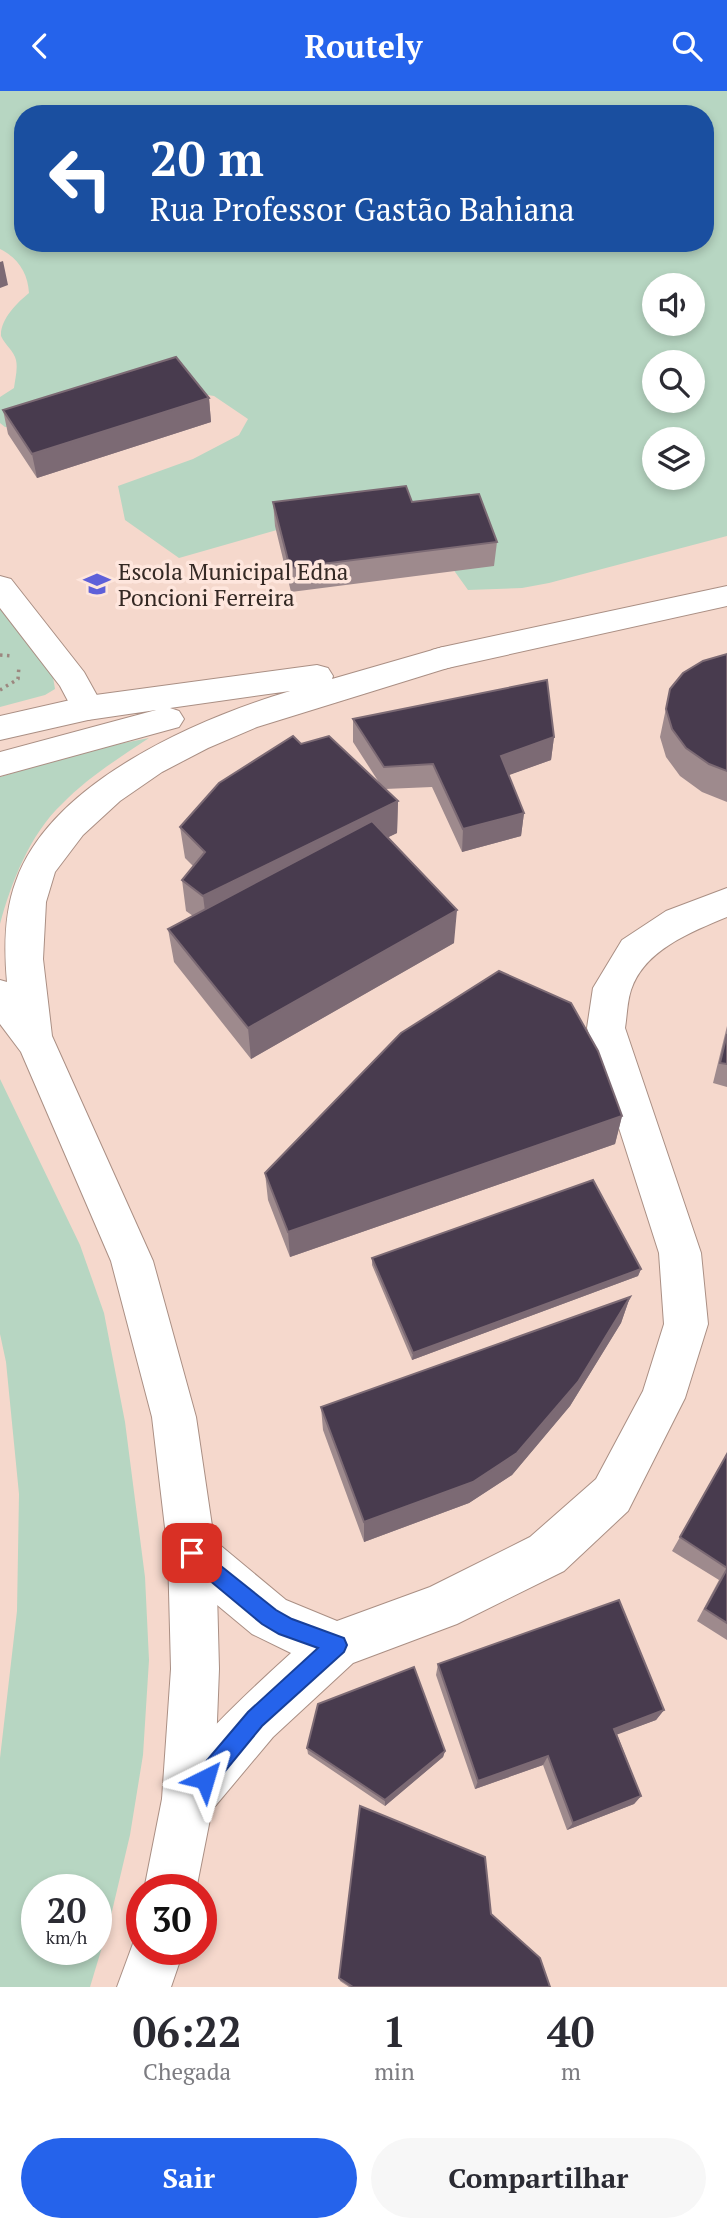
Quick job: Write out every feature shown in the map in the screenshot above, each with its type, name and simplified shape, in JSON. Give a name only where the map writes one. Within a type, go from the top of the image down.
[{"type":"main road","points":[[0,586],[73,680],[88,708]]},
{"type":"main road","points":[[0,729],[88,708],[443,658],[727,596]]},
{"type":"main road","points":[[36,1043],[25,982],[23,927],[34,880],[56,843],[92,804],[138,772],[186,745],[271,710],[443,658]]},
{"type":"main road","points":[[0,764],[105,734],[394,665]]},
{"type":"main road","points":[[188,1799],[255,1719],[337,1645],[440,1607],[547,1554],[612,1495],[663,1398],[686,1324],[680,1253],[606,1028],[612,988],[635,950],[679,921],[727,902]]},
{"type":"main road","points":[[0,995],[36,1043],[132,1261],[174,1417],[192,1553],[195,1669],[188,1799],[173,1874]]},
{"type":"main road","points":[[192,1553],[269,1617],[286,1627],[337,1645]]},
{"type":"path","points":[[0,690],[18,679],[19,656]]},
{"type":"green space","points":[[0,91],[727,91],[727,536],[549,583],[522,588],[468,590],[400,495],[179,558],[125,520],[118,486],[193,459],[239,435],[248,419],[214,396],[189,392],[34,428],[5,427],[0,423],[0,397],[14,388],[17,367],[15,357],[1,336],[1,330],[11,312],[29,293],[27,279],[21,267],[0,249]]},
{"type":"green space","points":[[0,606],[53,677],[55,689],[45,695],[0,707]]},
{"type":"green space","points":[[149,738],[93,777],[51,816],[23,860],[0,924],[0,777],[88,750]]},
{"type":"green space","points":[[0,1079],[80,1245],[104,1313],[125,1422],[145,1577],[149,1660],[143,1755],[130,1835],[112,1911],[112,1874],[21,1874],[21,1965],[97,1965],[90,1987],[0,1987],[0,1758],[17,1611],[19,1494],[6,1362],[0,1334]]},
{"type":"building","points":[[176,357],[209,398],[32,454],[3,410]]},
{"type":"building","points":[[406,486],[412,502],[479,494],[497,542],[290,568],[273,502]]},
{"type":"building","points":[[727,654],[727,771],[709,764],[686,748],[672,729],[666,709],[670,689],[683,673],[703,661]]},
{"type":"building","points":[[547,680],[554,737],[501,756],[524,813],[463,829],[433,764],[384,767],[353,719]]},
{"type":"building","points":[[293,736],[301,744],[329,736],[398,801],[203,896],[182,880],[205,852],[180,827],[219,783]]},
{"type":"building","points":[[372,821],[457,910],[248,1028],[168,929]]},
{"type":"building","points":[[499,971],[571,1003],[598,1051],[622,1116],[288,1232],[265,1173],[401,1033]]},
{"type":"building","points":[[727,1034],[727,1064],[720,1063]]},
{"type":"building","points":[[593,1180],[641,1269],[413,1353],[372,1258]]},
{"type":"building","points":[[630,1297],[578,1382],[517,1453],[473,1482],[364,1522],[321,1407]]},
{"type":"building","points":[[727,1454],[727,1568],[680,1537]]},
{"type":"building","points":[[727,1569],[727,1623],[705,1609]]},
{"type":"building","points":[[619,1600],[664,1710],[614,1729],[641,1796],[573,1823],[548,1756],[478,1781],[438,1664]]},
{"type":"building","points":[[414,1667],[445,1751],[385,1800],[307,1748],[318,1704]]},
{"type":"building","points":[[360,1806],[485,1857],[491,1914],[540,1958],[550,1987],[353,1987],[339,1978]]},
{"type":"place","name":"Escola Municipal Edna Poncioni Ferreira","points":[[97,584]]},
{"type":"route","points":[[192,1553],[269,1617],[286,1627],[337,1645],[255,1719],[205,1779]]}]
